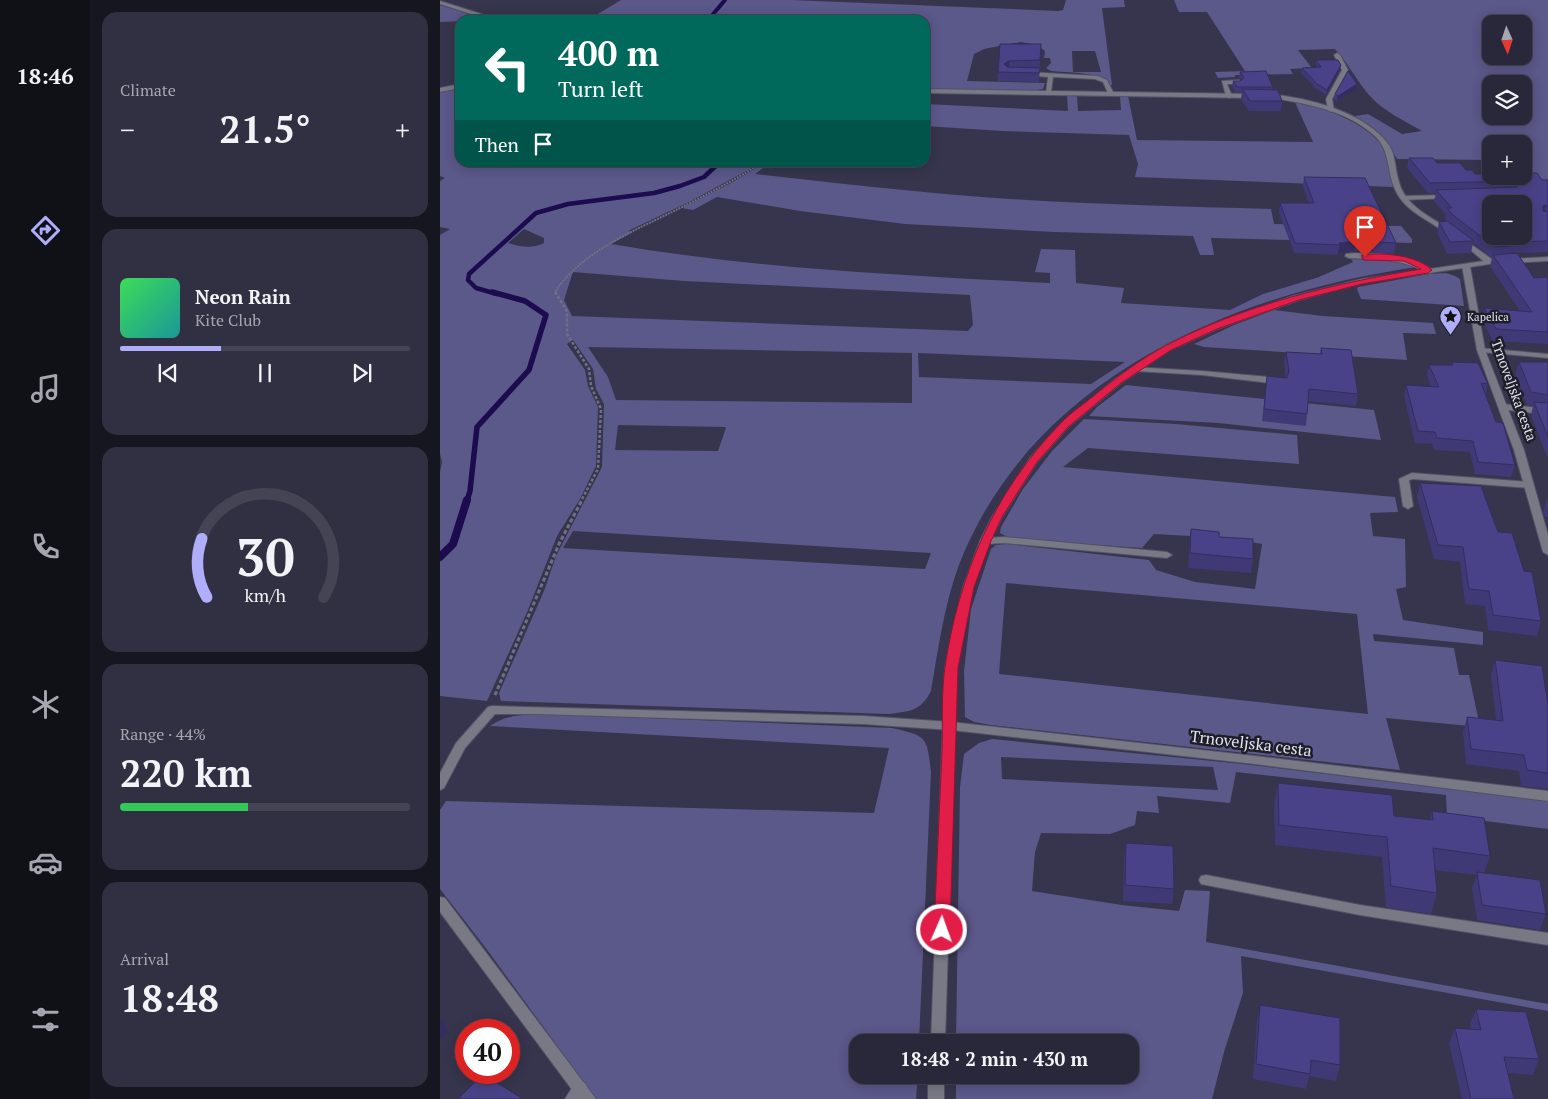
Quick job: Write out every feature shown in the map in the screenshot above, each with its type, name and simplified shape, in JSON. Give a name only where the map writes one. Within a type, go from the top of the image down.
[{"type":"street","points":[[440,2],[480,15]]},
{"type":"street","points":[[1331,110],[1329,99],[1345,70],[1337,55]]},
{"type":"street","points":[[1018,74],[1085,75],[1103,79],[1111,94]]},
{"type":"street","points":[[1048,92],[1051,74]]},
{"type":"street","points":[[1230,96],[1224,82],[1239,82]]},
{"type":"street","points":[[440,90],[455,87]]},
{"type":"street","points":[[930,90],[1288,98],[1331,110],[1381,139],[1392,159],[1397,188],[1403,198],[1431,220],[1454,233]]},
{"type":"street","points":[[1403,198],[1453,196]]},
{"type":"street","points":[[1460,238],[1490,262]]},
{"type":"street","points":[[1349,256],[1405,259],[1419,264],[1428,270]]},
{"type":"street","points":[[938,1034],[951,726],[951,668],[968,587],[985,541],[997,517],[1033,460],[1065,425],[1135,369],[1167,348],[1214,327],[1296,298],[1362,281],[1490,262],[1548,259]]},
{"type":"street","name":"Trnoveljska cesta","points":[[1466,266],[1481,350],[1543,520],[1548,552]]},
{"type":"street","points":[[1481,350],[1548,356]]},
{"type":"street","points":[[1135,369],[1202,373],[1282,382]]},
{"type":"street","points":[[1503,407],[1548,412]]},
{"type":"street","points":[[1408,506],[1404,479],[1412,476],[1529,485]]},
{"type":"street","points":[[985,541],[1004,540],[1167,555]]},
{"type":"street","points":[[440,785],[460,746],[492,710]]},
{"type":"street","name":"Trnoveljska cesta","points":[[492,710],[863,720],[951,726],[1255,760],[1548,796]]},
{"type":"street","points":[[1206,880],[1370,912],[1548,939]]},
{"type":"street","points":[[440,902],[580,1095]]},
{"type":"street","points":[[936,1084],[936,1099]]},
{"type":"path","points":[[492,710],[496,691],[558,544],[598,469],[601,409],[591,386],[589,369],[567,334],[567,311],[556,292],[559,282],[623,236],[692,202],[753,167]]},
{"type":"shaded area","points":[[621,0],[791,0],[1059,11],[1063,10],[1066,0],[1124,0],[1125,7],[1102,8],[1112,85],[1092,75],[1051,71],[1046,68],[1051,63],[1050,58],[1044,58],[1045,51],[1037,45],[1021,42],[984,49],[974,54],[967,81],[1045,83],[1043,89],[1031,91],[930,89],[930,15],[596,15]],"holes":[[[1072,51],[1095,51],[1101,72],[1073,72]]]},
{"type":"shaded area","points":[[1174,0],[1548,0],[1548,182],[1532,175],[1532,135],[1482,135],[1482,160],[1397,159],[1385,139],[1353,119],[1355,116],[1368,114],[1402,134],[1422,131],[1394,115],[1375,101],[1335,49],[1298,50],[1312,68],[1290,69],[1293,74],[1235,75],[1235,77],[1218,78],[1215,72],[1245,71],[1207,12],[1179,12]]},
{"type":"shaded area","points":[[440,5],[473,15],[455,15],[455,21],[440,22]]},
{"type":"shaded area","points":[[455,88],[455,167],[754,167],[691,201],[628,231],[633,232],[611,244],[721,260],[830,270],[1050,283],[1050,273],[1035,272],[1041,249],[1075,250],[1076,283],[1124,288],[1121,303],[1230,310],[1263,294],[1319,277],[1353,262],[1351,259],[1405,260],[1416,267],[1347,280],[1279,298],[1213,323],[1150,354],[1092,392],[1040,438],[997,492],[963,555],[957,571],[943,622],[931,691],[918,707],[909,711],[889,714],[501,701],[499,693],[544,591],[556,556],[602,467],[604,404],[596,389],[593,369],[573,340],[567,344],[585,370],[588,386],[598,407],[596,466],[580,499],[557,536],[528,610],[487,701],[440,696],[440,472],[442,462],[440,454],[440,235],[450,229],[440,227],[440,181],[445,178],[440,176],[440,91]],"holes":[[[524,229],[544,238],[544,243],[530,247],[508,243]],[[573,272],[684,281],[970,295],[973,325],[968,331],[572,316],[564,300]],[[588,347],[912,353],[912,403],[616,400],[608,377]],[[918,353],[1125,362],[1091,384],[919,377]],[[618,425],[726,428],[718,451],[615,450]],[[573,531],[931,553],[925,569],[563,548]]]},
{"type":"shaded area","points":[[1067,94],[1128,96],[1137,140],[1313,142],[1294,100],[1316,106],[1355,123],[1376,138],[1386,156],[1393,187],[1135,177],[1138,164],[1129,135],[1002,131],[930,126],[930,104],[1068,111]],"holes":[[[1077,96],[1120,97],[1121,110],[1078,111]]]},
{"type":"shaded area","points":[[757,167],[764,167],[755,174],[958,195],[1047,201],[1271,209],[1274,224],[1401,226],[1412,239],[1412,243],[1211,238],[1214,255],[1200,255],[1193,236],[1054,232],[905,224],[800,211],[717,197],[693,210],[682,208]]},
{"type":"shaded area","points":[[1446,273],[1460,279],[1464,306],[1361,299],[1357,289],[1358,287],[1429,274]]},
{"type":"shaded area","points":[[1274,310],[1323,316],[1433,323],[1436,334],[1403,333],[1407,360],[1204,347],[1194,344],[1234,325]]},
{"type":"shaded area","points":[[1126,385],[1374,410],[1381,440],[1218,423],[1089,416],[1097,407]]},
{"type":"shaded area","points":[[1084,419],[1176,424],[1297,435],[1299,464],[1088,448],[1063,467],[1395,497],[1398,512],[1370,513],[1373,536],[1405,539],[1406,587],[1396,589],[1403,620],[1483,632],[1483,645],[1373,634],[1374,641],[1454,648],[1459,675],[1469,675],[1480,727],[1386,718],[1400,770],[991,725],[974,722],[965,717],[964,671],[971,609],[991,549],[996,545],[1007,544],[1149,560],[1156,570],[1195,582],[1255,589],[1262,544],[1227,538],[1154,534],[1142,548],[1011,539],[1000,533],[1001,527],[1023,489],[1052,451]],"holes":[[[1006,583],[1357,614],[1368,714],[999,674]]]},
{"type":"shaded area","points":[[549,714],[892,728],[919,736],[926,744],[931,772],[919,1034],[849,1034],[849,1084],[917,1084],[916,1099],[596,1099],[485,947],[440,889],[440,810],[446,801],[874,813],[889,748],[490,726],[504,719],[526,715]]},
{"type":"shaded area","points":[[992,739],[1243,764],[1548,801],[1548,829],[1447,816],[1446,795],[1236,772],[1230,803],[1157,796],[1159,813],[1137,811],[1135,825],[1110,834],[1041,833],[1035,852],[1032,891],[1122,905],[1179,911],[1185,890],[1210,891],[1206,942],[1548,1004],[1548,1011],[1241,956],[1243,993],[1224,1052],[1212,1099],[956,1099],[956,1084],[1139,1084],[1139,1034],[956,1034],[960,787],[964,754],[979,743]],"holes":[[[1001,757],[1213,767],[1218,790],[1002,779]]]},
{"type":"building","points":[[1000,44],[1041,44],[1040,60],[1009,61],[1004,64],[1007,67],[1040,68],[1039,73],[998,72]]},
{"type":"building","points":[[1316,60],[1338,60],[1341,65],[1327,90],[1317,84],[1302,68],[1321,67]]},
{"type":"building","points":[[1266,71],[1273,87],[1237,87],[1233,81],[1240,81],[1244,78],[1240,72]]},
{"type":"building","points":[[1348,71],[1357,84],[1338,96],[1335,94]]},
{"type":"building","points":[[1242,89],[1278,90],[1282,101],[1250,101]]},
{"type":"building","points":[[1409,158],[1433,158],[1437,163],[1460,163],[1466,170],[1472,170],[1475,174],[1482,174],[1482,182],[1430,183]]},
{"type":"building","points":[[1532,173],[1537,173],[1542,180],[1548,180],[1548,205],[1543,206],[1543,211],[1548,212],[1548,241],[1532,241],[1532,195],[1482,195],[1482,237],[1454,216],[1447,208],[1452,208],[1436,190],[1517,187],[1518,185],[1532,185]]},
{"type":"building","points":[[1304,177],[1365,178],[1396,243],[1357,241],[1339,243],[1340,245],[1295,243],[1280,203],[1314,203]]},
{"type":"building","points":[[1447,221],[1474,241],[1450,242],[1439,222]]},
{"type":"building","points":[[1492,245],[1511,246],[1495,247]]},
{"type":"building","points":[[1517,253],[1534,278],[1548,277],[1548,332],[1496,329],[1484,308],[1532,312],[1493,255]]},
{"type":"building","points":[[1321,348],[1351,350],[1358,394],[1309,389],[1307,414],[1264,409],[1267,376],[1287,378],[1289,370],[1286,352],[1322,354]]},
{"type":"building","points":[[1452,362],[1478,363],[1488,384],[1481,383],[1496,422],[1503,423],[1515,465],[1478,462],[1473,441],[1437,438],[1435,432],[1418,431],[1406,385],[1439,387],[1429,365],[1453,365]]},
{"type":"building","points":[[1519,362],[1548,362],[1548,395],[1531,392]]},
{"type":"building","points":[[1534,402],[1548,403],[1548,437]]},
{"type":"building","points":[[1420,483],[1481,486],[1498,532],[1512,533],[1524,571],[1532,572],[1541,621],[1493,615],[1489,591],[1469,589],[1463,547],[1438,545]]},
{"type":"building","points":[[1191,529],[1219,532],[1219,537],[1253,539],[1253,559],[1190,553]]},
{"type":"building","points":[[1495,660],[1542,666],[1548,705],[1548,773],[1527,770],[1524,755],[1471,749],[1467,717],[1503,721]]},
{"type":"building","points":[[1278,783],[1392,795],[1394,816],[1433,820],[1432,811],[1484,818],[1490,856],[1433,848],[1437,893],[1391,886],[1387,837],[1279,825]]},
{"type":"building","points":[[1126,843],[1173,846],[1174,889],[1125,885]]},
{"type":"building","points":[[1477,872],[1540,880],[1546,914],[1482,905]]},
{"type":"building","points":[[1260,1005],[1340,1018],[1340,1065],[1311,1060],[1310,1074],[1256,1064]]},
{"type":"building","points":[[1476,1009],[1526,1012],[1539,1059],[1504,1057],[1514,1099],[1471,1099],[1455,1028],[1481,1030]]},
{"type":"building","points":[[473,1084],[499,1084],[523,1099],[458,1099]]},
{"type":"waterway","points":[[712,15],[725,0]]},
{"type":"waterway","points":[[497,294],[476,288],[468,280],[469,274],[536,213],[568,204],[654,193],[704,177],[715,167]]},
{"type":"waterway","points":[[467,501],[470,491],[477,427],[529,370],[546,315],[525,301],[492,292]]},
{"type":"waterway","points":[[440,557],[453,544],[467,500]]},
{"type":"place","name":"Kapelica","points":[[1451,336]]},
{"type":"route","points":[[942,930],[951,726],[951,668],[968,587],[985,541],[997,517],[1033,460],[1065,425],[1118,381],[1167,348],[1214,327],[1296,298],[1362,281],[1428,270],[1419,264],[1405,259],[1365,257]]}]
